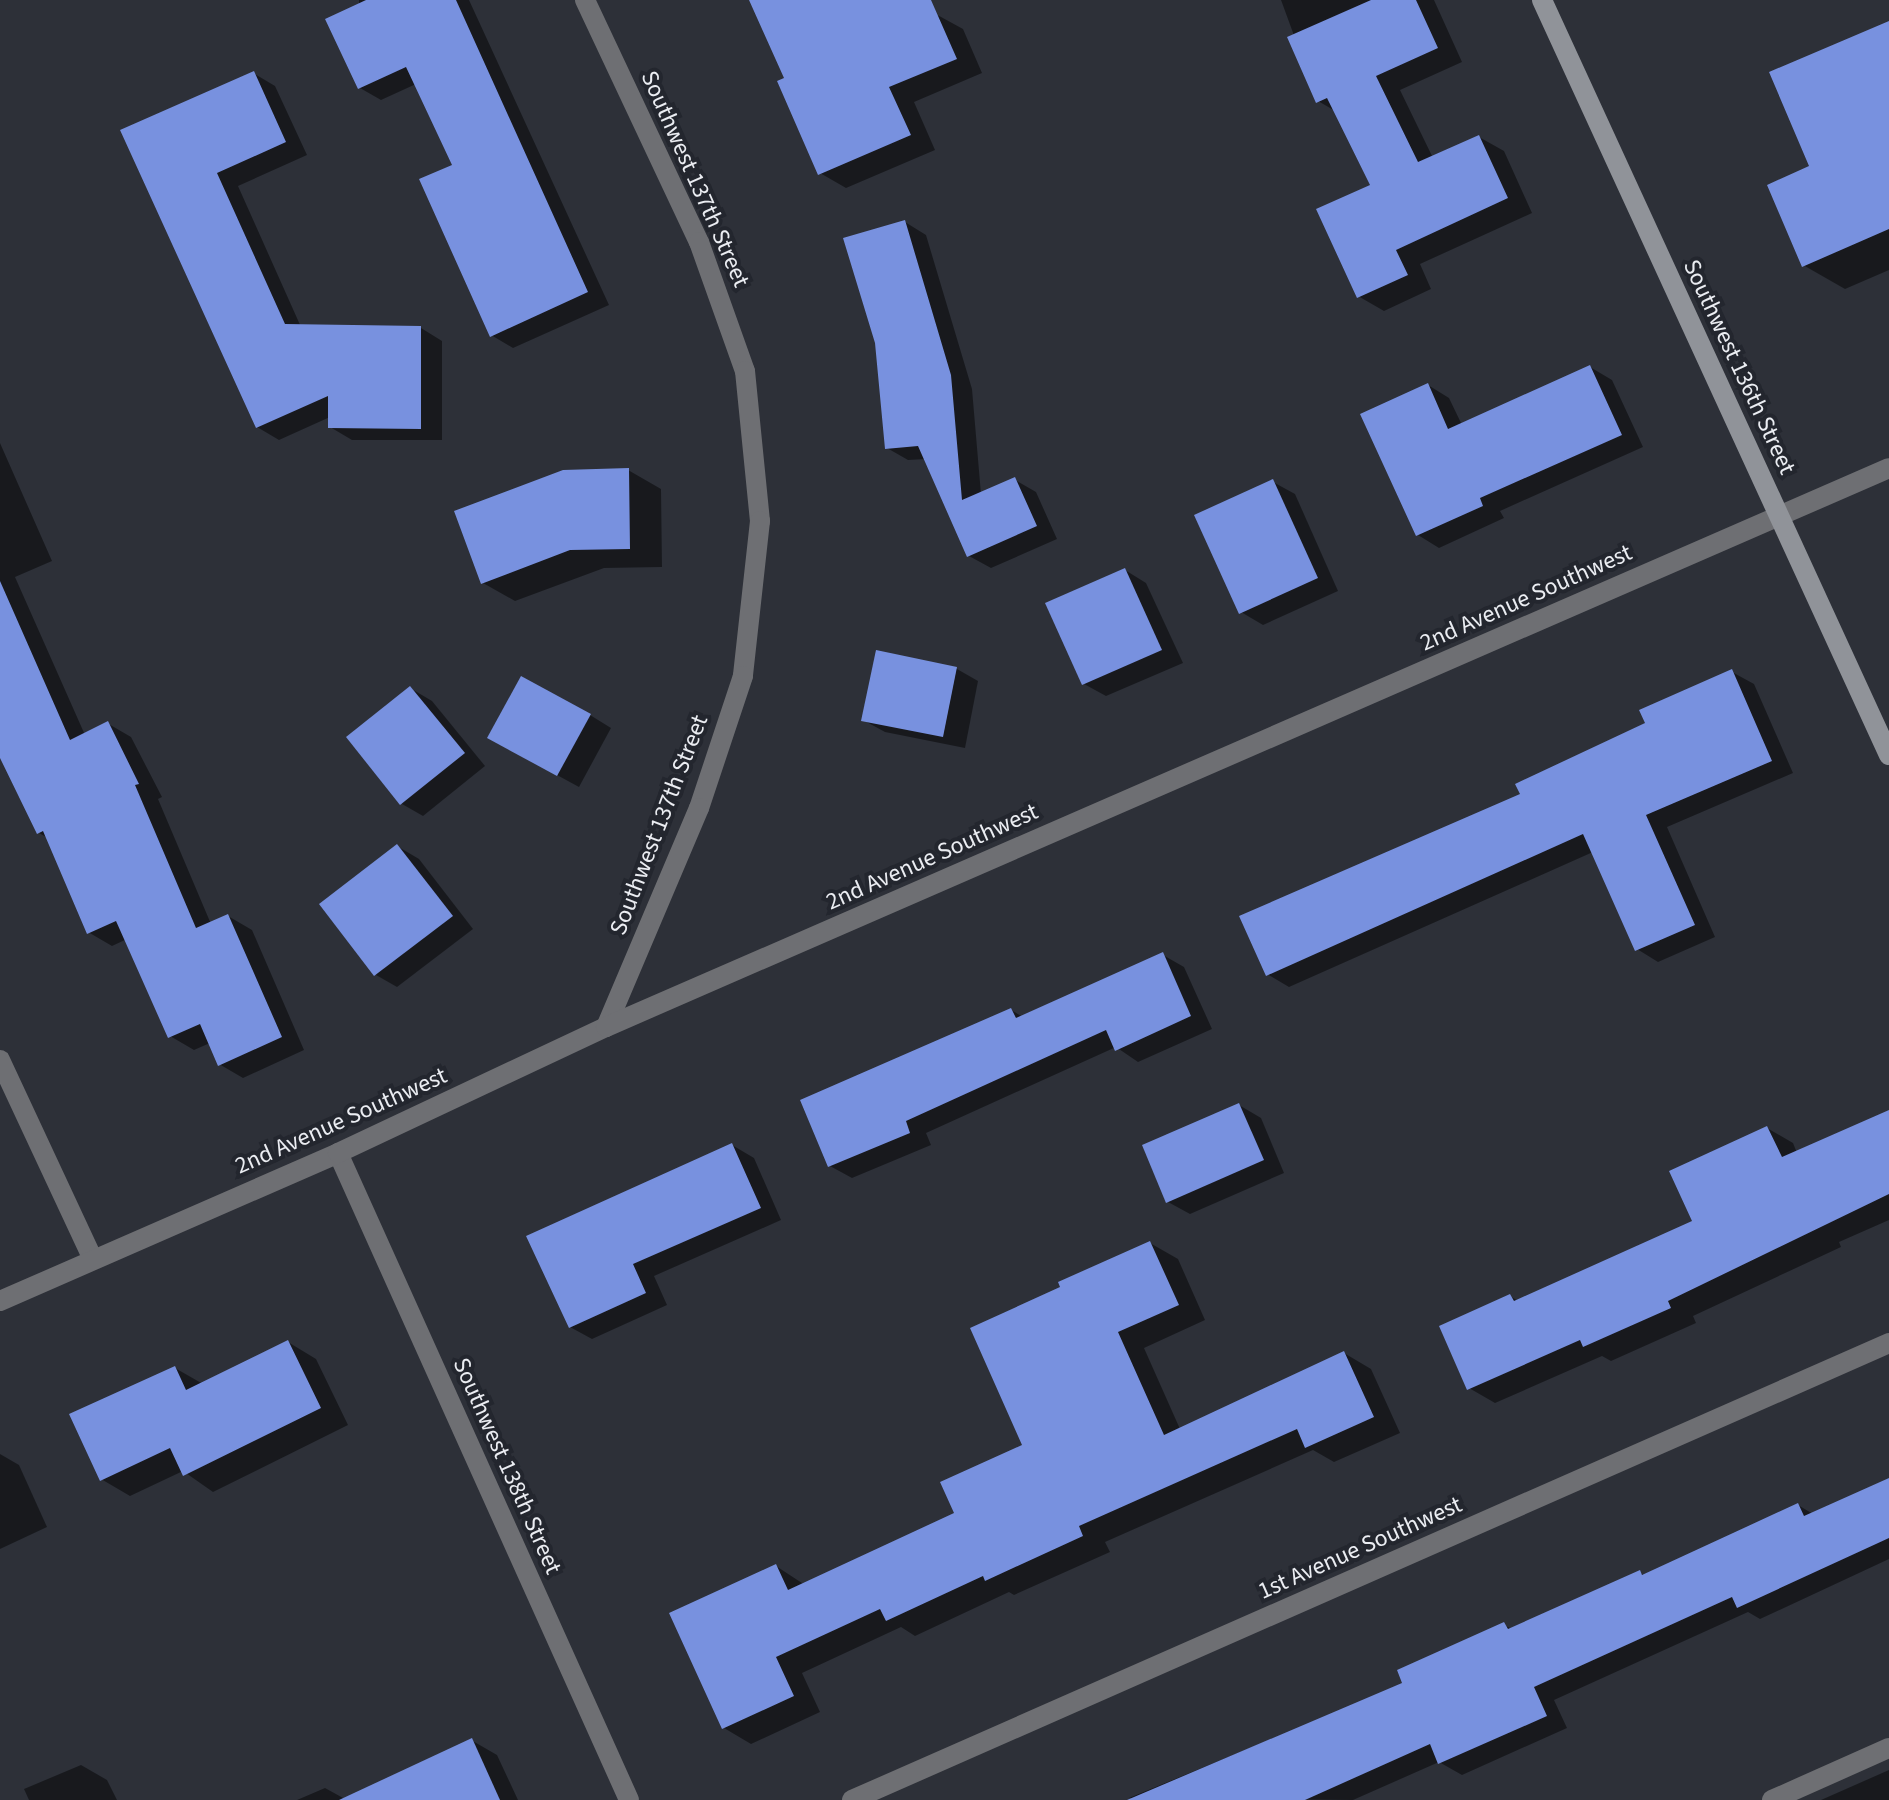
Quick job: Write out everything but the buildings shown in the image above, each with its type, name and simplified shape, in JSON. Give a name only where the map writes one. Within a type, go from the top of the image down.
[{"type":"street","name":"Southwest 137th Street","points":[[585,0],[699,242],[745,371],[760,521],[743,676],[699,808],[606,1027]]},
{"type":"street","name":"Southwest 136th Street","points":[[1542,0],[1889,755]]},
{"type":"street","name":"2nd Avenue Southwest","points":[[0,1301],[338,1153],[606,1027],[1889,468]]},
{"type":"street","points":[[0,1060],[93,1259]]},
{"type":"street","name":"Southwest 138th Street","points":[[338,1153],[629,1800]]},
{"type":"street","name":"1st Avenue Southwest","points":[[852,1800],[1889,1343]]},
{"type":"street","points":[[1772,1800],[1889,1748]]}]
